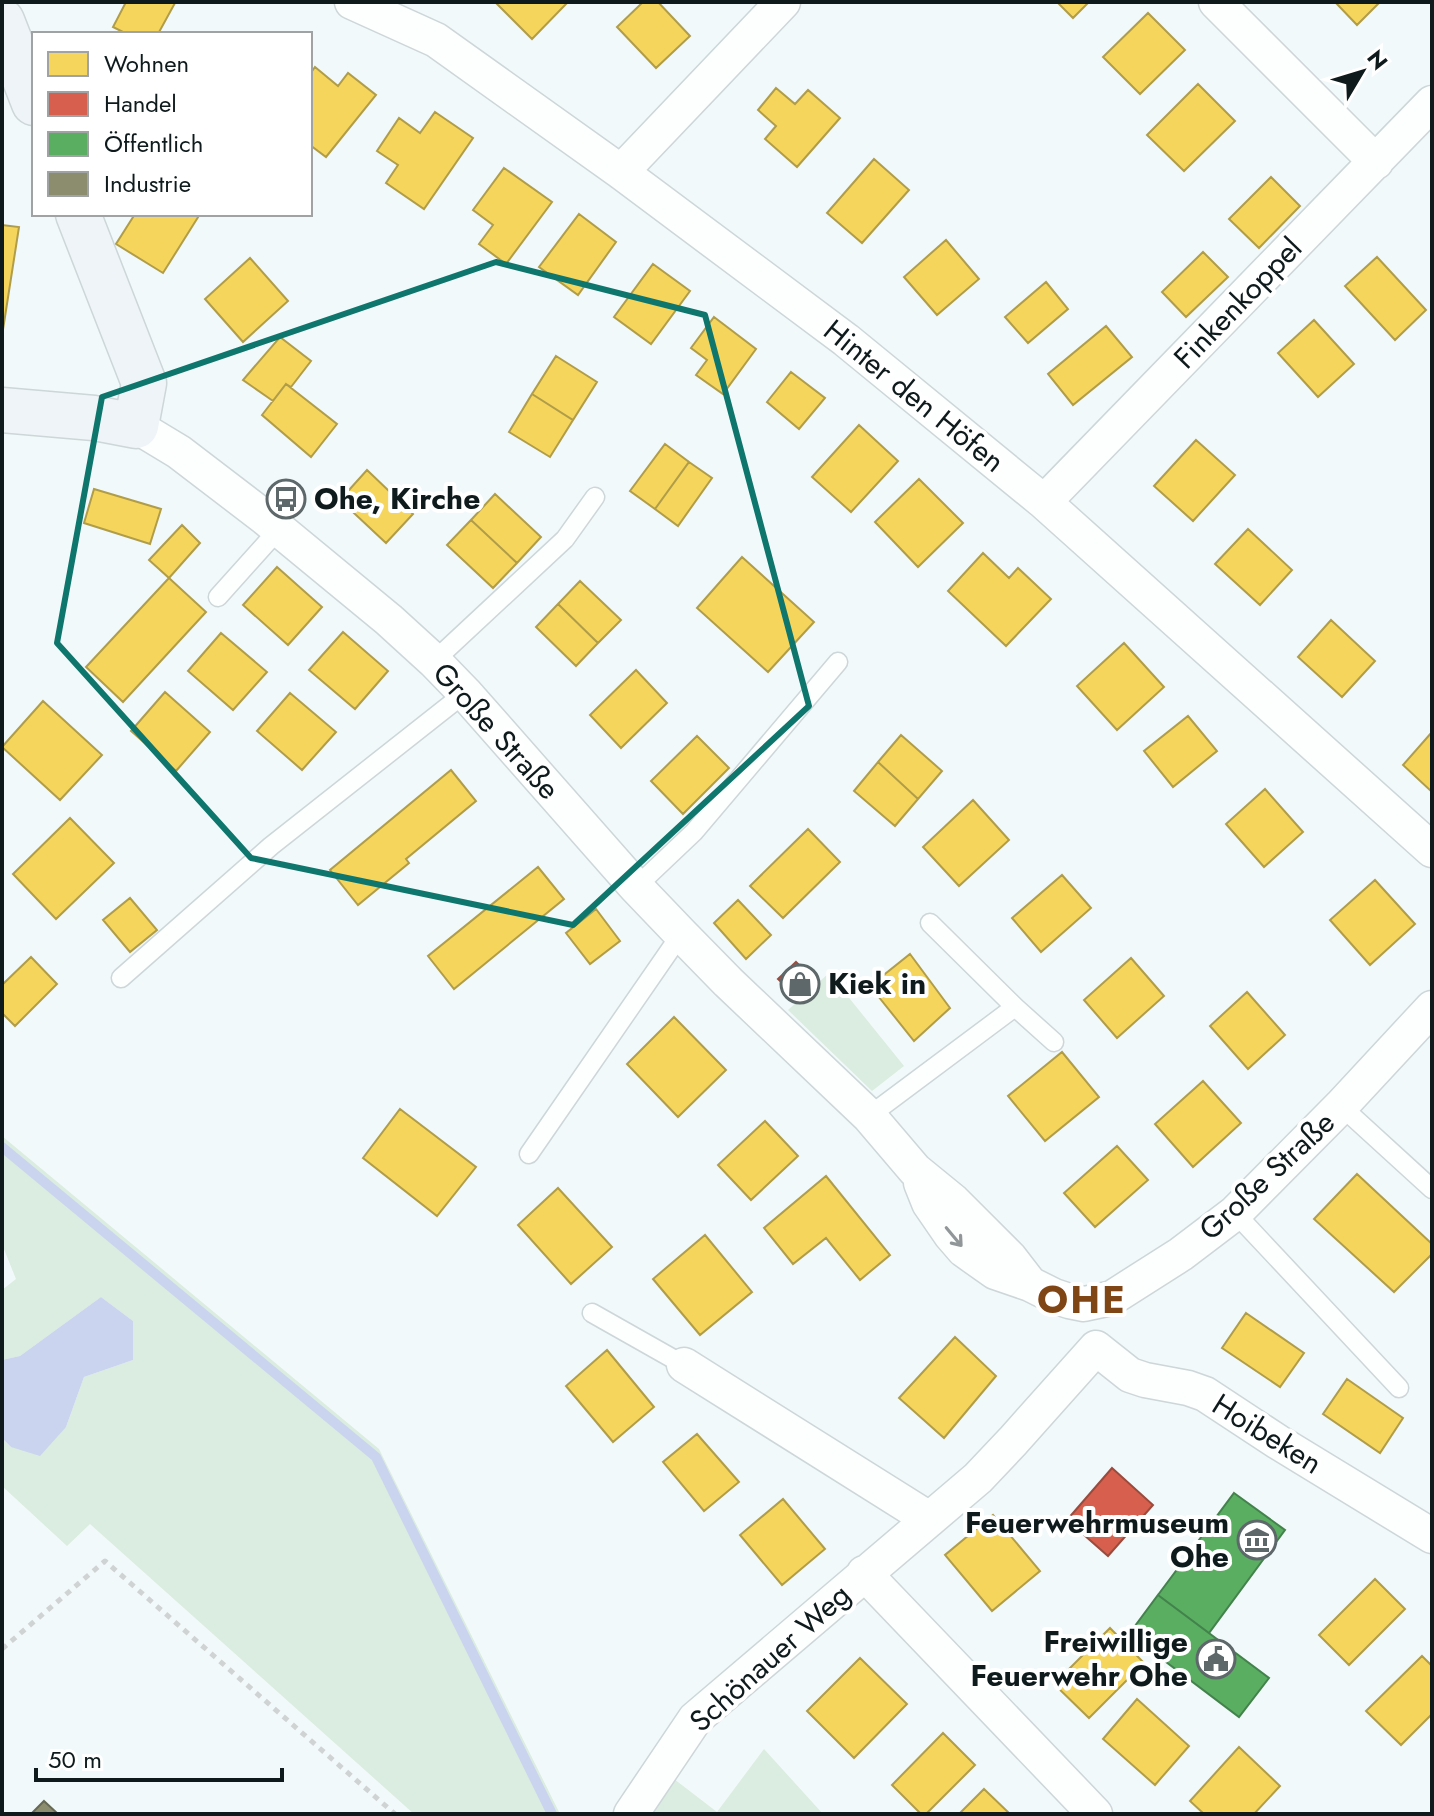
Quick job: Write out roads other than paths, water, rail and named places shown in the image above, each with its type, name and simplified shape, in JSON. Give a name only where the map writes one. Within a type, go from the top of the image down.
[{"type":"street","name":"Hinter den Höfen","points":[[352,2],[436,40],[621,172],[846,340],[1044,502],[1432,850]]},
{"type":"street","points":[[621,172],[783,2]]},
{"type":"street","points":[[1216,2],[1376,162]]},
{"type":"street","points":[[2,21],[32,98]]},
{"type":"street","name":"Finkenkoppel","points":[[1044,502],[1432,103]]},
{"type":"street","points":[[79,216],[144,383],[136,426]]},
{"type":"street","name":"Große Straße","points":[[2,410],[94,418],[136,426],[179,452],[389,620],[465,693],[636,887],[728,982],[869,1116],[915,1170],[953,1201],[1001,1248],[1030,1284],[1054,1296],[1084,1304],[1112,1298],[1181,1254],[1235,1213],[1432,1008]]},
{"type":"street","points":[[1084,1304],[1096,1348]]},
{"type":"street","name":"Schönauer Weg","points":[[631,1814],[695,1719],[978,1478],[1096,1348]]},
{"type":"street","name":"Hoibeken","points":[[1096,1348],[1130,1375],[1205,1394],[1432,1536]]},
{"type":"street","points":[[684,1365],[929,1519]]},
{"type":"street","points":[[864,1573],[1095,1814]]},
{"type":"lane","points":[[434,661],[565,539],[595,497]]},
{"type":"lane","points":[[218,597],[279,529]]},
{"type":"lane","points":[[636,887],[694,832],[838,662]]},
{"type":"lane","points":[[121,978],[271,846],[465,693]]},
{"type":"lane","points":[[930,923],[1054,1042]]},
{"type":"lane","points":[[529,1154],[681,934]]},
{"type":"lane","points":[[869,1116],[1015,1007]]},
{"type":"lane","points":[[1341,1106],[1432,1189]]},
{"type":"lane","points":[[1235,1213],[1399,1388]]},
{"type":"lane","points":[[592,1313],[684,1365]]},
{"type":"water","points":[[101,1297],[133,1321],[133,1360],[84,1377],[66,1427],[40,1456],[11,1447],[2,1438],[2,1360],[20,1356]]},
{"type":"waterway","points":[[2,1147],[376,1457],[552,1814]]},
{"type":"place","name":"Ohe, Kirche","points":[[286,499]]},
{"type":"place","name":"Kiek in","points":[[800,984]]},
{"type":"place","name":"Feuerwehrmuseum Ohe","points":[[1257,1540]]},
{"type":"place","name":"Freiwillige Feuerwehr Ohe","points":[[1216,1659]]},
{"type":"district","name":"OHE","points":[[1082,1300]]}]
